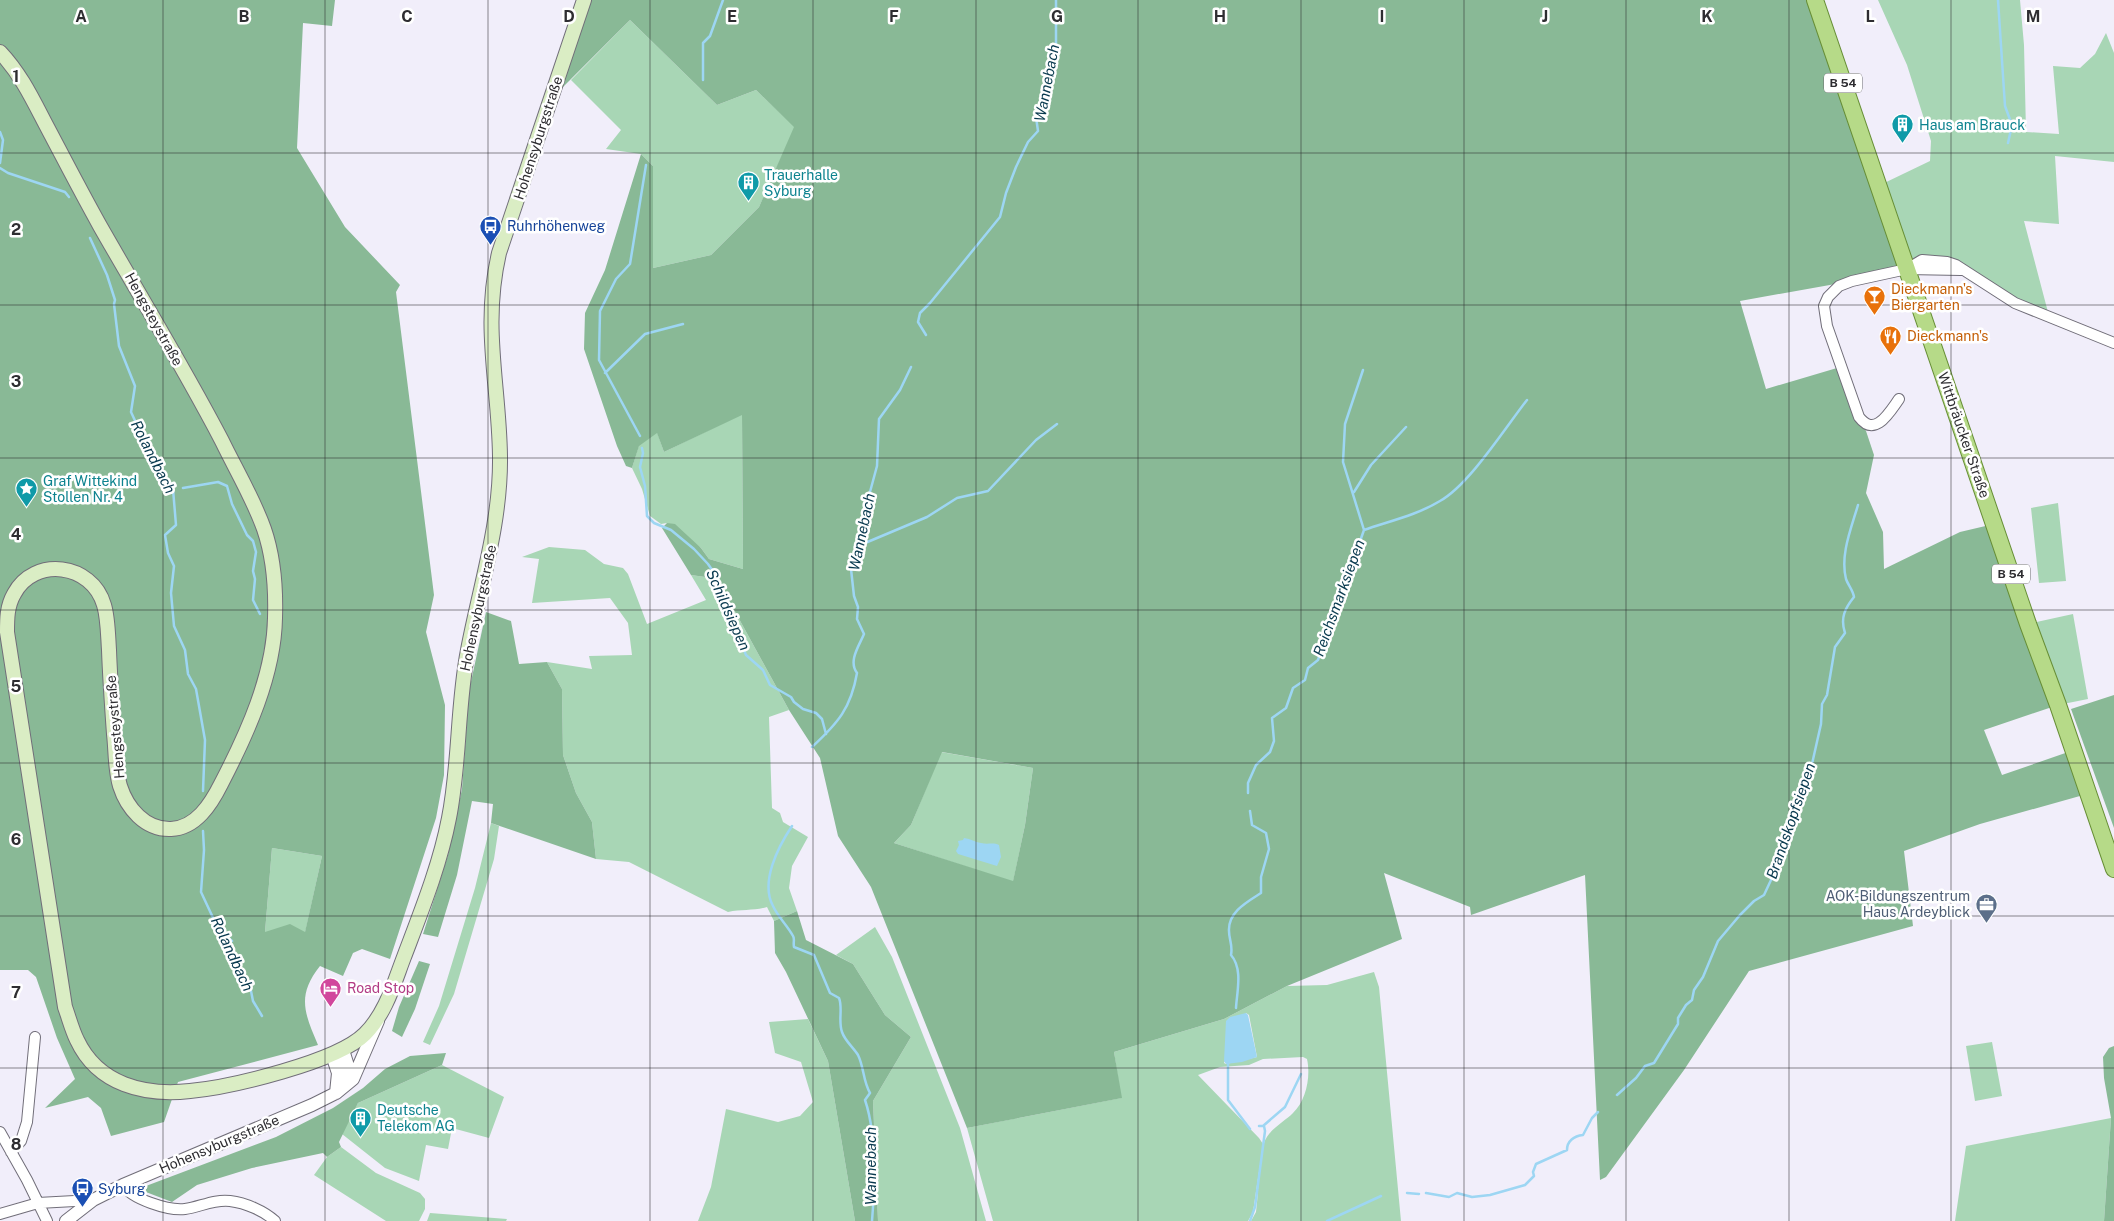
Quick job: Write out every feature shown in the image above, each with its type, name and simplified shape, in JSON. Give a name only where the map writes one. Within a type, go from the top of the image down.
[{"type":"main road","name":"Hohensyburgstraße","points":[[196,1091],[232,1084],[337,1052],[366,1034],[378,1018],[391,993],[419,917],[449,818],[461,693],[468,650],[498,508],[500,455],[490,328],[495,272],[499,253],[584,0]]},
{"type":"main road","name":"Wittbräucker Straße","points":[[1815,0],[2028,624],[2114,869]]},
{"type":"main road","name":"Hengsteystraße","points":[[0,52],[24,84],[99,224],[210,418],[253,502],[264,530],[273,562],[276,590],[275,632],[264,680],[245,732],[220,786],[206,809],[194,820],[180,827],[170,829],[160,827],[139,818],[130,807],[119,783],[104,605],[91,583],[82,576],[58,568],[34,573],[20,584],[14,594],[7,618],[12,669],[65,1007],[77,1040],[95,1066],[116,1080],[133,1088],[168,1094],[196,1091]]},
{"type":"street","points":[[1899,399],[1880,423],[1871,426],[1864,424],[1859,417],[1827,326],[1824,306],[1828,297],[1839,286],[1852,281],[1907,269],[1922,260],[1947,262],[2015,303],[2114,342]]},
{"type":"street","points":[[340,1090],[353,1079],[359,1068],[378,1018]]},
{"type":"street","points":[[11,1152],[21,1141],[27,1122],[35,1037]]},
{"type":"street","points":[[337,1052],[348,1072],[340,1090]]},
{"type":"street","name":"Hohensyburgstraße","points":[[66,1221],[93,1200],[123,1185],[312,1105],[340,1090]]},
{"type":"street","points":[[0,1132],[47,1221]]},
{"type":"street","points":[[123,1185],[132,1196],[172,1208],[186,1209],[212,1201],[230,1200],[261,1211],[275,1221]]},
{"type":"street","name":"Hohensyburgstraße","points":[[0,1214],[38,1203],[93,1200]]},
{"type":"green space","points":[[0,0],[335,0],[332,26],[303,23],[297,148],[345,227],[400,285],[396,292],[434,595],[426,632],[445,705],[444,775],[436,818],[390,959],[362,949],[353,953],[343,976],[320,966],[312,977],[305,996],[309,1024],[318,1045],[178,1082],[164,1122],[111,1136],[101,1108],[88,1097],[45,1108],[75,1079],[57,1038],[36,977],[28,970],[0,970]],"holes":[[[272,848],[322,856],[305,932],[290,924],[265,932]]]},
{"type":"green space","points":[[584,0],[1815,0],[1907,269],[1880,276],[1740,301],[1766,389],[1837,368],[1866,431],[1874,455],[1866,493],[1883,532],[1884,569],[1960,532],[1994,524],[2058,705],[1984,730],[2002,775],[2074,750],[2087,794],[1980,824],[1904,851],[1913,926],[1749,971],[1684,1070],[1606,1177],[1600,1180],[1585,875],[1471,915],[1470,907],[1384,873],[1402,939],[1287,986],[1224,1019],[1114,1052],[1122,1098],[967,1128],[871,887],[838,836],[820,758],[789,710],[732,606],[720,601],[712,578],[691,575],[662,528],[667,523],[675,524],[701,548],[709,559],[743,569],[742,415],[664,452],[657,433],[639,446],[632,468],[626,466],[617,446],[584,349],[585,313],[605,270],[641,154],[653,166],[653,268],[711,255],[759,207],[794,127],[756,90],[717,105],[630,20],[549,101]],"holes":[[[942,752],[1033,768],[1025,825],[1013,881],[894,843],[911,825]]]},
{"type":"green space","points":[[1878,0],[2020,0],[2024,45],[2026,132],[2059,134],[2053,66],[2080,68],[2095,54],[2106,33],[2114,53],[2114,162],[2055,156],[2059,224],[2024,221],[2049,316],[1969,274],[1907,269],[1878,186],[1930,161],[1931,141],[1907,65]]},
{"type":"green space","points":[[630,20],[717,105],[756,90],[795,127],[759,207],[711,255],[653,268],[653,166],[641,154],[606,149],[621,130],[571,80]]},
{"type":"green space","points":[[742,414],[743,569],[709,559],[701,548],[667,523],[661,524],[650,516],[642,489],[632,468],[639,445],[657,432],[664,452]]},
{"type":"green space","points":[[2058,503],[2066,581],[2039,583],[2031,508]]},
{"type":"green space","points":[[549,547],[585,550],[604,564],[623,568],[628,574],[647,624],[706,600],[691,575],[712,578],[720,601],[732,606],[789,710],[769,717],[772,808],[780,813],[783,822],[808,837],[792,866],[789,888],[797,911],[774,921],[767,907],[728,912],[629,862],[596,859],[592,822],[576,793],[563,755],[562,689],[547,662],[592,669],[589,656],[632,655],[628,623],[610,598],[532,603],[539,559],[522,557]]},
{"type":"green space","points":[[486,612],[511,621],[519,664],[547,662],[562,689],[563,755],[576,793],[592,822],[596,859],[491,823],[493,804],[472,801],[457,875],[438,937],[423,934],[448,855],[462,789],[469,691]]},
{"type":"green space","points":[[2073,614],[2088,699],[2058,705],[2028,624]]},
{"type":"green space","points":[[2114,695],[2114,828],[2071,709]]},
{"type":"green space","points":[[941,752],[1033,768],[1025,825],[1013,882],[894,843],[911,825]]},
{"type":"green space","points":[[491,823],[499,826],[494,859],[454,994],[430,1045],[423,1042],[439,1006],[475,888]]},
{"type":"green space","points":[[272,848],[322,856],[305,933],[265,932]]},
{"type":"green space","points":[[797,911],[806,940],[853,964],[885,1015],[911,1037],[873,1101],[878,1221],[855,1221],[828,1061],[786,972],[775,953],[774,921]]},
{"type":"green space","points":[[875,927],[892,957],[960,1128],[986,1221],[878,1221],[873,1101],[911,1037],[885,1015],[853,964],[836,955]]},
{"type":"green space","points":[[419,961],[430,964],[415,1009],[402,1037],[392,1031],[399,1007]]},
{"type":"green space","points":[[1374,972],[1379,987],[1401,1221],[1251,1221],[1256,1212],[1261,1160],[1253,1212],[1248,1221],[993,1221],[967,1128],[1121,1098],[1114,1052],[1224,1019],[1287,986],[1327,985]],"holes":[[[1246,1013],[1249,1015],[1257,1057],[1226,1064],[1224,1063]],[[1303,1057],[1307,1059],[1308,1081],[1301,1102],[1293,1113],[1266,1138],[1261,1159],[1263,1144],[1198,1075],[1220,1067],[1249,1065],[1263,1059]]]},
{"type":"green space","points":[[808,1019],[828,1061],[855,1221],[698,1221],[711,1187],[726,1109],[778,1122],[800,1116],[813,1102],[801,1062],[775,1053],[769,1022]]},
{"type":"green space","points":[[1992,1042],[2002,1096],[1975,1101],[1966,1046]]},
{"type":"green space","points":[[2114,1046],[2114,1221],[2104,1221],[2111,1118],[2104,1078],[2103,1057],[2109,1048]]},
{"type":"green space","points":[[446,1053],[442,1065],[358,1103],[339,1142],[341,1147],[327,1157],[323,1153],[252,1168],[197,1185],[172,1202],[138,1189],[276,1137],[333,1108],[363,1088],[385,1069],[410,1056]]},
{"type":"green space","points":[[442,1065],[504,1097],[489,1138],[452,1128],[448,1149],[426,1145],[419,1181],[385,1168],[342,1134],[358,1103]]},
{"type":"green space","points":[[2111,1118],[2104,1221],[1955,1221],[1966,1146]]},
{"type":"green space","points":[[341,1147],[376,1173],[420,1193],[425,1199],[425,1209],[419,1221],[386,1221],[314,1175],[327,1157]]},
{"type":"green space","points":[[430,1213],[507,1219],[506,1221],[427,1221]]},
{"type":"water","points":[[964,838],[984,844],[999,845],[1001,857],[997,866],[958,854],[956,851],[959,845],[958,841]]},
{"type":"water","points":[[1246,1013],[1257,1057],[1242,1062],[1226,1064],[1224,1061],[1226,1021],[1230,1017]]},
{"type":"waterway","name":"Schildsiepen","points":[[703,80],[703,43],[710,36],[723,0]]},
{"type":"waterway","name":"Wannebach","points":[[926,335],[918,322],[920,313],[1000,217],[1006,193],[1016,167],[1028,142],[1038,131],[1036,117],[1046,102],[1056,49],[1056,0]]},
{"type":"waterway","points":[[1998,0],[2005,106],[2012,125],[2008,143]]},
{"type":"waterway","name":"Rolandbach","points":[[0,132],[3,140],[0,163]]},
{"type":"waterway","name":"Schildsiepen","points":[[640,436],[599,360],[600,311],[616,279],[630,264],[646,165]]},
{"type":"waterway","name":"Rolandbach","points":[[0,168],[8,173],[65,192],[69,197]]},
{"type":"waterway","name":"Rolandbach","points":[[90,238],[107,275],[115,300],[119,346],[135,386],[131,412],[150,453],[173,489],[176,525],[165,535],[168,553],[174,566],[171,593],[174,626],[185,650],[188,674],[196,689],[205,740],[203,791]]},
{"type":"waterway","points":[[605,373],[645,334],[683,324]]},
{"type":"waterway","name":"Wannebach","points":[[812,747],[842,714],[854,685],[857,673],[854,659],[864,634],[857,619],[858,607],[854,596],[851,569],[857,559],[857,546],[862,535],[863,520],[868,513],[867,503],[877,466],[879,419],[900,390],[911,367]]},
{"type":"waterway","points":[[1363,370],[1345,424],[1343,462],[1364,530]]},
{"type":"waterway","name":"Reichsmarksiepen","points":[[1364,530],[1422,510],[1451,493],[1474,469],[1527,400]]},
{"type":"waterway","points":[[858,546],[927,517],[957,498],[988,491],[1036,440],[1057,424]]},
{"type":"waterway","points":[[1354,492],[1371,465],[1406,427]]},
{"type":"waterway","name":"Schildsiepen","points":[[642,448],[643,453],[640,467],[645,486],[647,516],[654,523],[671,530],[694,549],[708,564],[715,574],[721,594],[746,655],[763,670],[770,685],[791,697],[803,709],[816,713],[822,719],[826,734]]},
{"type":"waterway","points":[[183,488],[218,482],[227,486],[232,504],[247,535],[253,541],[256,552],[253,571],[255,579],[253,600],[260,614]]},
{"type":"waterway","name":"Brandskopfsiepen","points":[[1617,1095],[1636,1078],[1645,1066],[1654,1063],[1678,1024],[1678,1018],[1686,1005],[1692,1000],[1694,990],[1703,977],[1718,941],[1740,915],[1754,901],[1764,895],[1771,880],[1776,857],[1784,844],[1794,804],[1802,792],[1812,764],[1821,724],[1822,704],[1827,695],[1835,647],[1845,633],[1843,618],[1848,605],[1854,597],[1846,579],[1844,561],[1847,542],[1858,505]]},
{"type":"waterway","name":"Reichsmarksiepen","points":[[1248,793],[1248,783],[1256,765],[1270,752],[1274,741],[1272,718],[1286,708],[1293,688],[1305,680],[1308,668],[1318,660],[1364,530]]},
{"type":"waterway","name":"Reichsmarksiepen","points":[[1236,1008],[1238,973],[1235,961],[1231,955],[1230,924],[1239,908],[1261,893],[1261,877],[1269,849],[1266,833],[1252,825],[1250,811]]},
{"type":"waterway","name":"Wannebach","points":[[792,826],[781,844],[772,865],[769,886],[770,897],[775,910],[794,937],[794,947],[814,955],[830,993],[839,998],[842,1032],[860,1060],[870,1093],[865,1100],[872,1128],[873,1144],[874,1191],[872,1221]]},
{"type":"waterway","name":"Rolandbach","points":[[203,831],[204,850],[201,892],[215,922],[224,934],[232,961],[250,986],[253,1001],[262,1016]]},
{"type":"waterway","name":"Rolandbach","points":[[225,935],[232,941]]},
{"type":"waterway","name":"Reichsmarksiepen","points":[[1228,1064],[1228,1100],[1250,1129]]},
{"type":"waterway","points":[[1263,1126],[1285,1107],[1301,1074]]},
{"type":"waterway","name":"Brandskopfsiepen","points":[[1426,1193],[1449,1197],[1457,1193],[1472,1197],[1490,1195],[1525,1185],[1534,1176],[1533,1172],[1536,1164],[1567,1150],[1567,1147],[1574,1138],[1583,1135],[1592,1118],[1598,1112]]},
{"type":"waterway","name":"Reichsmarksiepen","points":[[1250,1221],[1255,1207],[1265,1131],[1264,1126],[1259,1126]]},
{"type":"waterway","name":"Brandskopfsiepen","points":[[1407,1193],[1419,1194]]},
{"type":"waterway","name":"Brandskopfsiepen","points":[[1327,1221],[1381,1196]]},
{"type":"place","name":"Haus am Brauck","points":[[1903,144]]},
{"type":"place","name":"Trauerhalle Syburg","points":[[748,202]]},
{"type":"place","name":"Ruhrhöhenweg","points":[[491,245]]},
{"type":"place","name":"Dieckmann's Biergarten","points":[[1875,316]]},
{"type":"place","name":"Dieckmann's","points":[[1891,355]]},
{"type":"place","name":"Graf Wittekind Stollen Nr. 4","points":[[27,508]]},
{"type":"place","name":"AOK-Bildungszentrum Haus Ardeyblick","points":[[1986,923]]},
{"type":"place","name":"Road Stop","points":[[331,1007]]},
{"type":"place","name":"Deutsche Telekom AG","points":[[361,1137]]},
{"type":"place","name":"Syburg","points":[[82,1208]]}]
